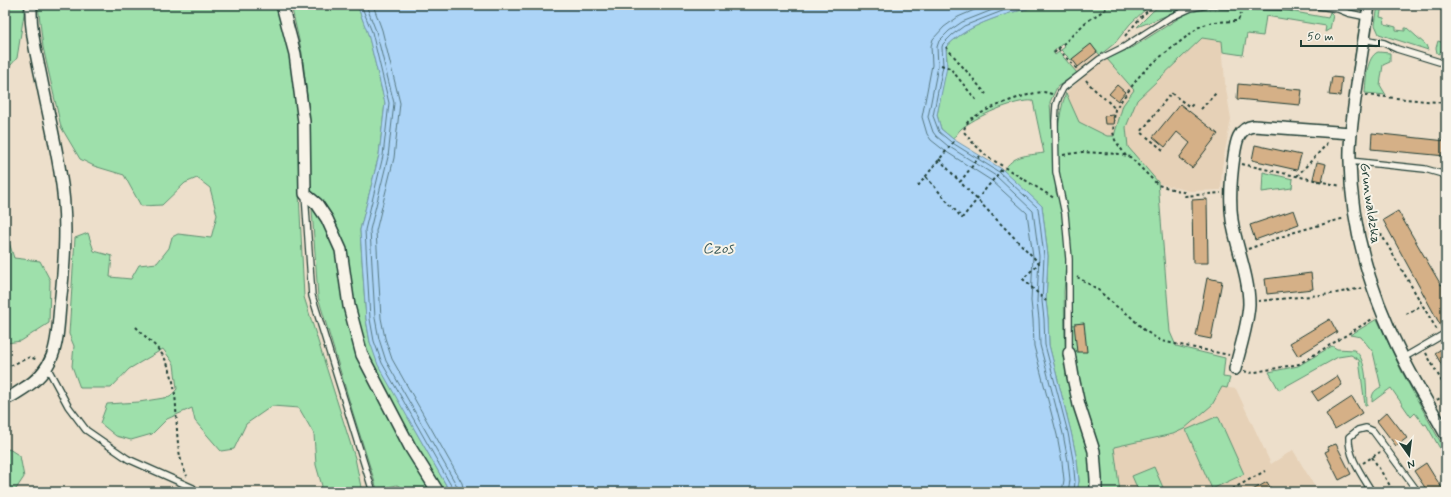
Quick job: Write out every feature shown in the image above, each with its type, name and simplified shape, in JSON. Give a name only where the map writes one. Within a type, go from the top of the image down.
[{"type":"street","points":[[5,399],[37,379],[47,367],[54,355],[64,272],[64,209],[61,173],[34,47],[31,5]]},
{"type":"street","points":[[282,5],[295,54],[304,122],[305,194],[317,204],[327,219],[342,250],[349,306],[362,355],[410,447],[438,492]]},
{"type":"street","name":"Grunwaldzka","points":[[1369,5],[1351,133],[1350,161],[1354,212],[1359,242],[1376,298],[1403,358],[1446,435]]},
{"type":"street","points":[[1235,369],[1248,315],[1249,302],[1232,220],[1230,192],[1236,140],[1249,126],[1351,133]]},
{"type":"street","points":[[1069,353],[1079,405],[1094,451],[1096,492]]},
{"type":"lane","points":[[1069,353],[1069,258],[1063,204],[1056,172],[1056,105],[1063,88],[1100,59],[1124,47],[1169,18],[1191,8],[1208,5],[1290,7],[1301,5]]},
{"type":"lane","points":[[1312,5],[1338,9],[1367,17]]},
{"type":"lane","points":[[1364,39],[1384,43],[1397,49],[1446,64]]},
{"type":"lane","points":[[1350,161],[1425,169],[1446,175]]},
{"type":"lane","points":[[305,194],[312,296],[373,492]]},
{"type":"lane","points":[[1403,358],[1443,335]]},
{"type":"lane","points":[[47,367],[68,406],[86,430],[128,459],[194,490]]},
{"type":"lane","points":[[1372,492],[1351,454],[1349,443],[1349,436],[1366,428],[1373,431],[1418,492]]},
{"type":"path","points":[[1054,53],[1086,22],[1112,5]]},
{"type":"path","points":[[1124,38],[1154,5]]},
{"type":"path","points":[[1126,156],[1115,140],[1113,132],[1115,109],[1141,74],[1199,27],[1212,22],[1238,21],[1244,6]]},
{"type":"path","points":[[946,47],[986,94]]},
{"type":"path","points":[[1441,55],[1446,48]]},
{"type":"path","points":[[1058,49],[1069,61]]},
{"type":"path","points":[[942,65],[950,68],[977,101]]},
{"type":"path","points":[[1089,84],[1115,109]]},
{"type":"path","points":[[1059,96],[1044,92],[1031,94],[1002,103],[971,120],[964,127],[964,132],[988,157],[1063,204]]},
{"type":"path","points":[[1201,110],[1217,92]]},
{"type":"path","points":[[1163,150],[1142,132],[1171,93],[1190,108],[1194,103]]},
{"type":"path","points":[[1371,95],[1446,103]]},
{"type":"path","points":[[1297,176],[1326,145],[1330,131]]},
{"type":"path","points":[[918,186],[956,140]]},
{"type":"path","points":[[1056,156],[1082,152],[1120,154],[1130,157],[1158,186],[1182,192],[1185,196],[1230,192]]},
{"type":"path","points":[[960,182],[980,156]]},
{"type":"path","points":[[939,159],[1039,263],[1023,279],[1046,301]]},
{"type":"path","points":[[1233,162],[1344,187]]},
{"type":"path","points":[[926,177],[962,218],[1002,169]]},
{"type":"path","points":[[1239,252],[1295,232],[1347,218]]},
{"type":"path","points":[[1370,241],[1381,234],[1422,304],[1443,335]]},
{"type":"path","points":[[1068,276],[1076,277],[1096,288],[1116,306],[1129,315],[1144,330],[1161,341],[1224,354]]},
{"type":"path","points":[[1249,302],[1331,294],[1364,288]]},
{"type":"path","points":[[1406,314],[1422,304]]},
{"type":"path","points":[[1235,369],[1250,373],[1299,364],[1375,318]]},
{"type":"path","points":[[136,327],[161,352],[167,362],[173,378],[178,421],[179,452],[183,470],[194,490]]},
{"type":"path","points":[[1424,350],[1446,389]]},
{"type":"path","points":[[5,368],[30,358],[39,360],[47,367]]},
{"type":"path","points":[[1434,402],[1446,394]]},
{"type":"path","points":[[1357,466],[1386,449]]},
{"type":"path","points":[[1372,457],[1394,492]]},
{"type":"path","points":[[1227,492],[1265,471]]},
{"type":"shaded area","points":[[1202,38],[1222,41],[1225,83],[1231,119],[1222,167],[1221,190],[1190,191],[1158,182],[1128,147],[1126,127],[1137,100]]},
{"type":"shaded area","points":[[1091,44],[1100,55],[1098,57],[1103,63],[1107,59],[1134,90],[1123,105],[1114,136],[1107,136],[1079,122],[1066,93],[1082,78],[1068,63]]},
{"type":"shaded area","points":[[1222,387],[1236,389],[1271,464],[1293,450],[1318,492],[1120,492],[1114,447],[1173,434],[1212,405]]},
{"type":"green space","points":[[5,5],[24,5],[24,14],[17,58],[5,72]]},
{"type":"green space","points":[[38,5],[278,5],[290,55],[298,122],[299,192],[304,297],[355,458],[362,492],[317,492],[322,486],[316,465],[314,434],[299,408],[272,406],[246,424],[234,449],[221,451],[195,421],[192,408],[167,419],[152,434],[131,440],[116,436],[100,423],[107,404],[139,402],[170,397],[177,389],[174,364],[163,349],[129,369],[111,388],[80,388],[72,366],[74,346],[69,334],[75,238],[88,233],[94,251],[112,256],[110,277],[131,279],[139,265],[157,263],[169,248],[172,237],[178,234],[211,238],[217,215],[210,188],[197,178],[185,183],[162,205],[141,206],[124,175],[94,166],[80,159],[61,127],[43,47]]},
{"type":"green space","points":[[291,5],[357,5],[368,33],[385,103],[379,155],[360,230],[366,319],[370,342],[414,428],[450,492],[410,492],[397,485],[377,489],[318,297],[311,195],[310,122],[302,53]]},
{"type":"green space","points":[[1037,5],[1150,5],[1130,24],[1115,43],[1100,55],[1091,45],[1071,60],[1061,50],[1065,47],[1062,44],[1053,52],[1055,55],[1059,52],[1077,73],[1057,87],[1050,102],[1056,192],[1061,207],[1066,261],[1064,292],[1065,345],[1068,374],[1091,459],[1092,492],[1077,492],[1079,481],[1077,460],[1049,345],[1046,301],[1048,256],[1042,206],[1003,171],[1007,165],[1016,159],[1044,153],[1033,101],[1016,103],[985,114],[967,124],[953,139],[941,129],[937,115],[947,61],[946,47],[960,35],[983,23],[1009,13]]},
{"type":"green space","points":[[1161,5],[1194,5],[1137,27]]},
{"type":"green space","points":[[1378,5],[1382,5],[1380,17],[1384,18],[1385,24],[1396,27],[1396,30],[1405,31],[1405,28],[1407,28],[1426,45],[1428,50],[1379,34],[1375,25]]},
{"type":"green space","points":[[1210,7],[1289,11],[1328,18],[1330,12],[1333,15],[1330,29],[1325,32],[1326,26],[1266,16],[1263,36],[1247,34],[1243,55],[1223,52],[1222,41],[1202,38],[1137,100],[1126,127],[1128,147],[1158,182],[1170,332],[1176,346],[1225,358],[1223,377],[1230,378],[1227,388],[1222,387],[1212,405],[1184,429],[1173,434],[1114,447],[1120,492],[1100,492],[1076,378],[1072,349],[1069,225],[1059,177],[1057,157],[1059,124],[1063,102],[1066,93],[1079,122],[1107,136],[1114,136],[1123,105],[1134,90],[1107,59],[1135,46],[1190,11]]},
{"type":"green space","points":[[1360,23],[1361,26],[1353,83],[1351,82]]},
{"type":"green space","points":[[1446,40],[1446,44],[1439,54],[1437,53],[1436,48],[1438,41],[1444,43]]},
{"type":"green space","points":[[1378,52],[1390,53],[1390,62],[1383,65],[1380,85],[1386,95],[1365,93],[1366,76],[1369,64],[1374,55]]},
{"type":"green space","points":[[1263,172],[1293,179],[1292,188],[1262,192]]},
{"type":"green space","points":[[5,230],[14,258],[40,261],[50,280],[49,323],[21,341],[7,343],[5,345]]},
{"type":"green space","points":[[1377,319],[1402,372],[1446,452],[1446,459],[1426,424],[1424,425],[1415,413],[1411,417],[1391,388],[1372,402],[1374,393],[1381,387],[1373,352],[1361,337],[1350,335]]},
{"type":"green space","points":[[1332,346],[1337,349],[1354,350],[1359,354],[1364,367],[1367,405],[1365,405],[1359,360],[1351,355],[1338,357],[1279,390],[1269,372],[1298,366]]},
{"type":"green space","points":[[1218,416],[1244,474],[1212,489],[1186,430]]},
{"type":"green space","points":[[9,449],[20,456],[24,477],[14,492],[5,492],[5,451]]},
{"type":"green space","points":[[1154,467],[1165,492],[1139,492],[1132,476]]},
{"type":"water","name":"Czos","points":[[357,5],[1037,5],[975,26],[960,35],[946,47],[947,67],[937,115],[941,129],[953,139],[1002,169],[1042,206],[1048,256],[1046,301],[1049,345],[1077,460],[1079,481],[1077,492],[450,492],[378,365],[370,342],[366,319],[360,230],[379,155],[385,103],[368,34]]},
{"type":"building","points":[[1091,44],[1097,52],[1078,67],[1072,59]]},
{"type":"building","points":[[1332,77],[1342,78],[1340,96],[1329,95]]},
{"type":"building","points":[[1238,84],[1302,90],[1300,105],[1237,99]]},
{"type":"building","points":[[1117,85],[1125,92],[1118,101],[1109,94]]},
{"type":"building","points":[[1180,104],[1218,134],[1192,168],[1179,158],[1190,143],[1177,132],[1165,147],[1153,137]]},
{"type":"building","points":[[1113,115],[1114,124],[1105,124],[1104,116]]},
{"type":"building","points":[[1372,133],[1446,141],[1446,156],[1371,149]]},
{"type":"building","points":[[1255,145],[1301,155],[1297,170],[1252,160]]},
{"type":"building","points":[[1317,162],[1326,164],[1322,181],[1313,179]]},
{"type":"building","points":[[1207,199],[1208,263],[1193,263],[1192,200]]},
{"type":"building","points":[[1294,210],[1299,224],[1255,240],[1250,225]]},
{"type":"building","points":[[1398,211],[1441,285],[1446,283],[1446,329],[1443,330],[1383,220]]},
{"type":"building","points":[[1311,273],[1313,289],[1267,294],[1265,279]]},
{"type":"building","points":[[1207,278],[1222,281],[1211,339],[1196,336]]},
{"type":"building","points":[[1330,319],[1337,332],[1298,356],[1290,343]]},
{"type":"building","points":[[1084,323],[1087,352],[1077,352],[1074,324]]},
{"type":"building","points":[[1446,346],[1446,373],[1435,353]]},
{"type":"building","points":[[1337,376],[1342,385],[1318,401],[1312,392]]},
{"type":"building","points":[[1352,397],[1362,413],[1335,429],[1326,414]]},
{"type":"building","points":[[1387,412],[1407,438],[1396,446],[1377,421]]},
{"type":"building","points":[[1336,444],[1351,474],[1339,480],[1325,452],[1329,450],[1327,447]]},
{"type":"building","points":[[1426,463],[1445,492],[1428,492],[1414,471]]},
{"type":"building","points":[[1267,482],[1273,492],[1249,492]]}]
